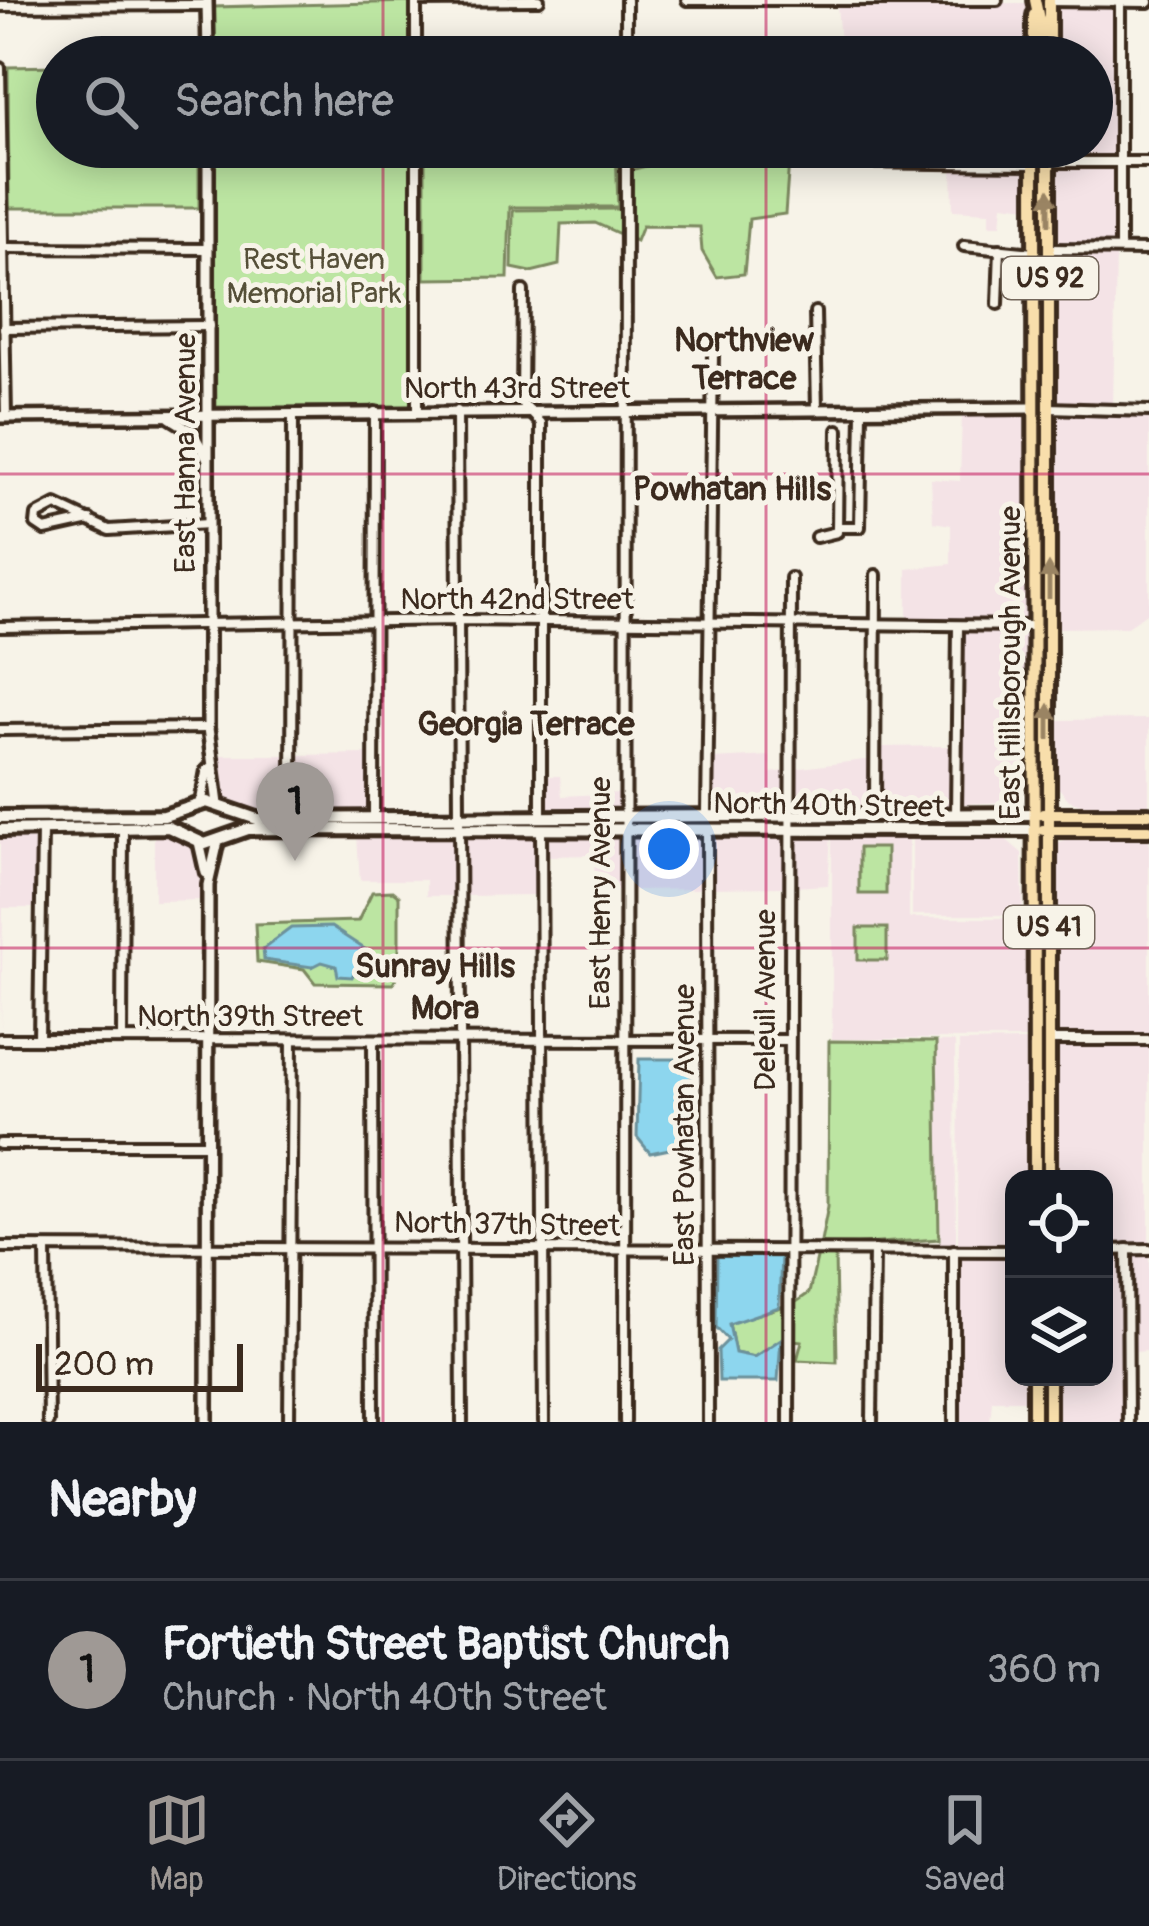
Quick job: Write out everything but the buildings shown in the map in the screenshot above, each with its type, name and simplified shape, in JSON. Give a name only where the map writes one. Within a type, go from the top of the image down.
[{"type":"main road","points":[[1034,36],[1035,0]]},
{"type":"main road","points":[[1035,0],[1043,36]]},
{"type":"main road","points":[[1048,36],[1049,0]]},
{"type":"main road","name":"East Hillsborough Avenue","points":[[1034,168],[1035,1170]]},
{"type":"main road","name":"East Hillsborough Avenue","points":[[1049,168],[1049,1170]]},
{"type":"main road","points":[[1034,385],[1049,408]]},
{"type":"main road","points":[[1034,408],[1049,432]]},
{"type":"main road","points":[[196,839],[187,821],[198,804]]},
{"type":"main road","points":[[0,817],[171,815],[198,804],[221,807],[229,822],[220,840],[196,839],[168,827],[0,830]]},
{"type":"main road","name":"North 40th Street","points":[[221,807],[249,818],[459,823]]},
{"type":"main road","name":"North 40th Street","points":[[707,820],[789,813],[1149,814]]},
{"type":"main road","points":[[42,830],[76,816]]},
{"type":"main road","name":"North 40th Street","points":[[220,840],[248,829],[624,819],[789,828],[1149,830]]},
{"type":"main road","points":[[1034,1011],[1049,1040]]},
{"type":"main road","points":[[1035,1118],[1048,1132]]},
{"type":"main road","points":[[1034,1386],[1034,1422]]},
{"type":"main road","points":[[1049,1386],[1049,1422]]},
{"type":"street","points":[[416,36],[416,0],[539,0]]},
{"type":"street","points":[[626,0],[626,36]]},
{"type":"street","points":[[687,0],[997,0]]},
{"type":"street","points":[[1049,0],[1149,2]]},
{"type":"street","points":[[1120,2],[1120,249]]},
{"type":"street","points":[[0,6],[208,3],[208,36]]},
{"type":"street","points":[[0,68],[3,417]]},
{"type":"street","points":[[1113,162],[1149,162]]},
{"type":"street","name":"East Hanna Avenue","points":[[198,804],[208,759],[208,168]]},
{"type":"street","points":[[417,168],[417,412]]},
{"type":"street","name":"East Henry Avenue","points":[[625,1422],[626,168]]},
{"type":"street","points":[[964,246],[1034,253]]},
{"type":"street","points":[[1,248],[208,248]]},
{"type":"street","points":[[998,304],[1000,249]]},
{"type":"street","points":[[1050,249],[1149,250]]},
{"type":"street","points":[[523,291],[522,404],[541,423],[544,1422]]},
{"type":"street","points":[[815,312],[817,410]]},
{"type":"street","points":[[3,334],[209,326]]},
{"type":"street","name":"East Powhatan Avenue","points":[[708,1422],[712,355]]},
{"type":"street","name":"North 43rd Street","points":[[3,417],[1034,408]]},
{"type":"street","points":[[1049,408],[1149,411]]},
{"type":"street","points":[[374,818],[375,412]]},
{"type":"street","points":[[457,412],[462,1422]]},
{"type":"street","points":[[837,527],[860,527],[862,412]]},
{"type":"street","points":[[158,414],[187,426],[208,460]]},
{"type":"street","points":[[292,817],[293,415]]},
{"type":"street","points":[[816,537],[835,535],[837,527],[838,430]]},
{"type":"street","points":[[838,468],[861,468]]},
{"type":"street","points":[[90,520],[45,530],[36,524],[37,515],[56,505],[125,530],[208,524]]},
{"type":"street","points":[[875,813],[876,575]]},
{"type":"street","name":"Deleuil Avenue","points":[[789,1422],[791,578]]},
{"type":"street","name":"North 42nd Street","points":[[0,627],[459,620],[1034,626]]},
{"type":"street","points":[[956,814],[958,627]]},
{"type":"street","points":[[0,730],[208,728]]},
{"type":"street","name":"East Hanna Avenue","points":[[208,759],[221,807]]},
{"type":"street","points":[[122,1039],[123,828]]},
{"type":"street","points":[[39,1039],[42,830]]},
{"type":"street","points":[[196,839],[208,885]]},
{"type":"street","points":[[208,1422],[208,885],[220,840]]},
{"type":"street","name":"North 39th Street","points":[[0,1039],[788,1040]]},
{"type":"street","points":[[289,1422],[292,1040]]},
{"type":"street","points":[[373,1040],[374,1422]]},
{"type":"street","points":[[1049,1040],[1149,1040]]},
{"type":"street","points":[[0,1144],[206,1144]]},
{"type":"street","name":"North 37th Street","points":[[0,1247],[1005,1251]]},
{"type":"street","points":[[46,1248],[48,1422]]},
{"type":"street","points":[[1113,1250],[1149,1249]]},
{"type":"street","points":[[872,1422],[874,1250]]},
{"type":"street","points":[[954,1250],[954,1422]]},
{"type":"street","points":[[1126,1250],[1128,1422]]},
{"type":"shaded area","points":[[1030,3],[1030,36],[839,36],[837,4]]},
{"type":"shaded area","points":[[1055,5],[1116,6],[1115,158],[1113,36],[1055,36]]},
{"type":"shaded area","points":[[1115,165],[1116,246],[1054,246],[1054,168]]},
{"type":"shaded area","points":[[952,168],[1028,168],[1028,207],[1003,204],[1001,225],[989,225],[989,212],[953,210]]},
{"type":"shaded area","points":[[1054,253],[1116,253],[1113,407],[1055,405]]},
{"type":"shaded area","points":[[1027,411],[1027,623],[907,623],[907,569],[951,564],[951,525],[933,522],[931,479],[960,481],[962,413]]},
{"type":"shaded area","points":[[1055,412],[1149,414],[1149,611],[1127,627],[1056,628]]},
{"type":"shaded area","points":[[962,630],[1027,630],[1026,760],[1022,784],[1007,802],[960,804]]},
{"type":"shaded area","points":[[1149,719],[1149,806],[1090,807],[1069,800],[1057,786],[1057,720]]},
{"type":"shaded area","points":[[953,746],[952,805],[879,808],[880,747]]},
{"type":"shaded area","points":[[371,754],[370,814],[296,813],[296,755]]},
{"type":"shaded area","points":[[213,755],[288,755],[288,813],[232,812],[216,785]]},
{"type":"shaded area","points":[[770,756],[770,773],[785,771],[785,810],[711,810],[712,759]]},
{"type":"shaded area","points":[[872,759],[871,809],[793,810],[793,769]]},
{"type":"shaded area","points":[[545,776],[560,776],[562,796],[620,793],[620,809],[545,811]]},
{"type":"shaded area","points":[[620,830],[620,890],[595,890],[594,855],[545,856],[545,831]]},
{"type":"shaded area","points":[[628,830],[703,831],[703,889],[628,890]]},
{"type":"shaded area","points":[[537,831],[537,895],[463,896],[464,833]]},
{"type":"shaded area","points":[[711,831],[785,831],[785,887],[711,888]]},
{"type":"shaded area","points":[[793,831],[831,834],[828,885],[793,887]]},
{"type":"shaded area","points":[[154,833],[180,833],[193,848],[204,900],[154,901]]},
{"type":"shaded area","points":[[234,833],[456,833],[455,896],[426,896],[426,880],[360,880],[357,837]]},
{"type":"shaded area","points":[[912,835],[1003,837],[1022,853],[1023,915],[912,915]]},
{"type":"shaded area","points":[[832,836],[909,836],[909,918],[1025,918],[1025,1039],[832,1039]]},
{"type":"shaded area","points":[[1149,836],[1149,1036],[1056,1036],[1056,843],[1075,837]]},
{"type":"shaded area","points":[[0,837],[33,837],[34,843],[34,908],[3,908],[1,1031]]},
{"type":"shaded area","points":[[1025,1041],[1025,1170],[1005,1170],[1005,1245],[958,1244],[959,1042]]},
{"type":"shaded area","points":[[936,1042],[955,1042],[956,1247],[940,1247],[936,1215]]},
{"type":"shaded area","points":[[1056,1043],[1149,1043],[1149,1246],[1113,1246],[1113,1170],[1056,1170]]},
{"type":"shaded area","points":[[1123,1253],[1124,1422],[1056,1422],[1056,1386],[1113,1386],[1113,1254]]},
{"type":"shaded area","points":[[1130,1253],[1149,1253],[1149,1351],[1132,1352],[1132,1417]]},
{"type":"shaded area","points":[[958,1254],[1005,1254],[1005,1386],[1028,1386],[1028,1400],[992,1400],[990,1422],[958,1422]]},
{"type":"green space","points":[[414,2],[413,36],[213,36],[214,7]]},
{"type":"green space","name":"Rest Haven Memorial Park","points":[[36,66],[36,168],[199,168],[199,208],[9,208],[8,67]]},
{"type":"green space","name":"Rest Haven Memorial Park","points":[[213,168],[413,168],[412,407],[216,407]]},
{"type":"green space","name":"Rest Haven Memorial Park","points":[[425,168],[617,168],[618,207],[510,207],[508,278],[425,279]]},
{"type":"green space","points":[[788,168],[785,214],[749,219],[744,274],[717,277],[702,251],[700,227],[642,226],[636,241],[630,238],[630,170]]},
{"type":"green space","points":[[622,170],[622,235],[595,223],[561,224],[559,265],[531,272],[512,268],[513,210],[619,209]]},
{"type":"green space","points":[[859,848],[886,848],[886,894],[859,894]]},
{"type":"green space","points":[[393,891],[399,896],[399,972],[393,984],[315,983],[304,969],[257,962],[255,924],[358,921],[372,892]]},
{"type":"green space","points":[[858,928],[887,928],[887,960],[858,960]]},
{"type":"green space","points":[[829,1041],[936,1042],[939,1239],[820,1247],[828,1206]]},
{"type":"green space","points":[[818,1254],[835,1254],[837,1362],[797,1360],[802,1341],[793,1340],[792,1305],[809,1293]]},
{"type":"green space","points":[[784,1306],[785,1339],[754,1357],[735,1353],[729,1323]]},
{"type":"water","points":[[331,927],[383,961],[362,956],[352,977],[338,976],[336,966],[322,962],[312,967],[264,960],[263,949],[291,928]]},
{"type":"water","points":[[639,1059],[691,1059],[691,1135],[674,1148],[650,1153],[637,1137]]},
{"type":"water","points":[[717,1254],[781,1254],[779,1307],[729,1324],[735,1353],[754,1357],[781,1339],[778,1381],[719,1381],[718,1350],[728,1340],[716,1327]]},
{"type":"place","name":"Fortieth Street Baptist Church","points":[[295,861]]},
{"type":"district","name":"Northview Terrace","points":[[744,358]]},
{"type":"district","name":"Powhatan Hills","points":[[732,488]]},
{"type":"district","name":"Georgia Terrace","points":[[526,723]]},
{"type":"district","name":"Sunray Hills","points":[[435,965]]},
{"type":"district","name":"Mora","points":[[445,1007]]}]
